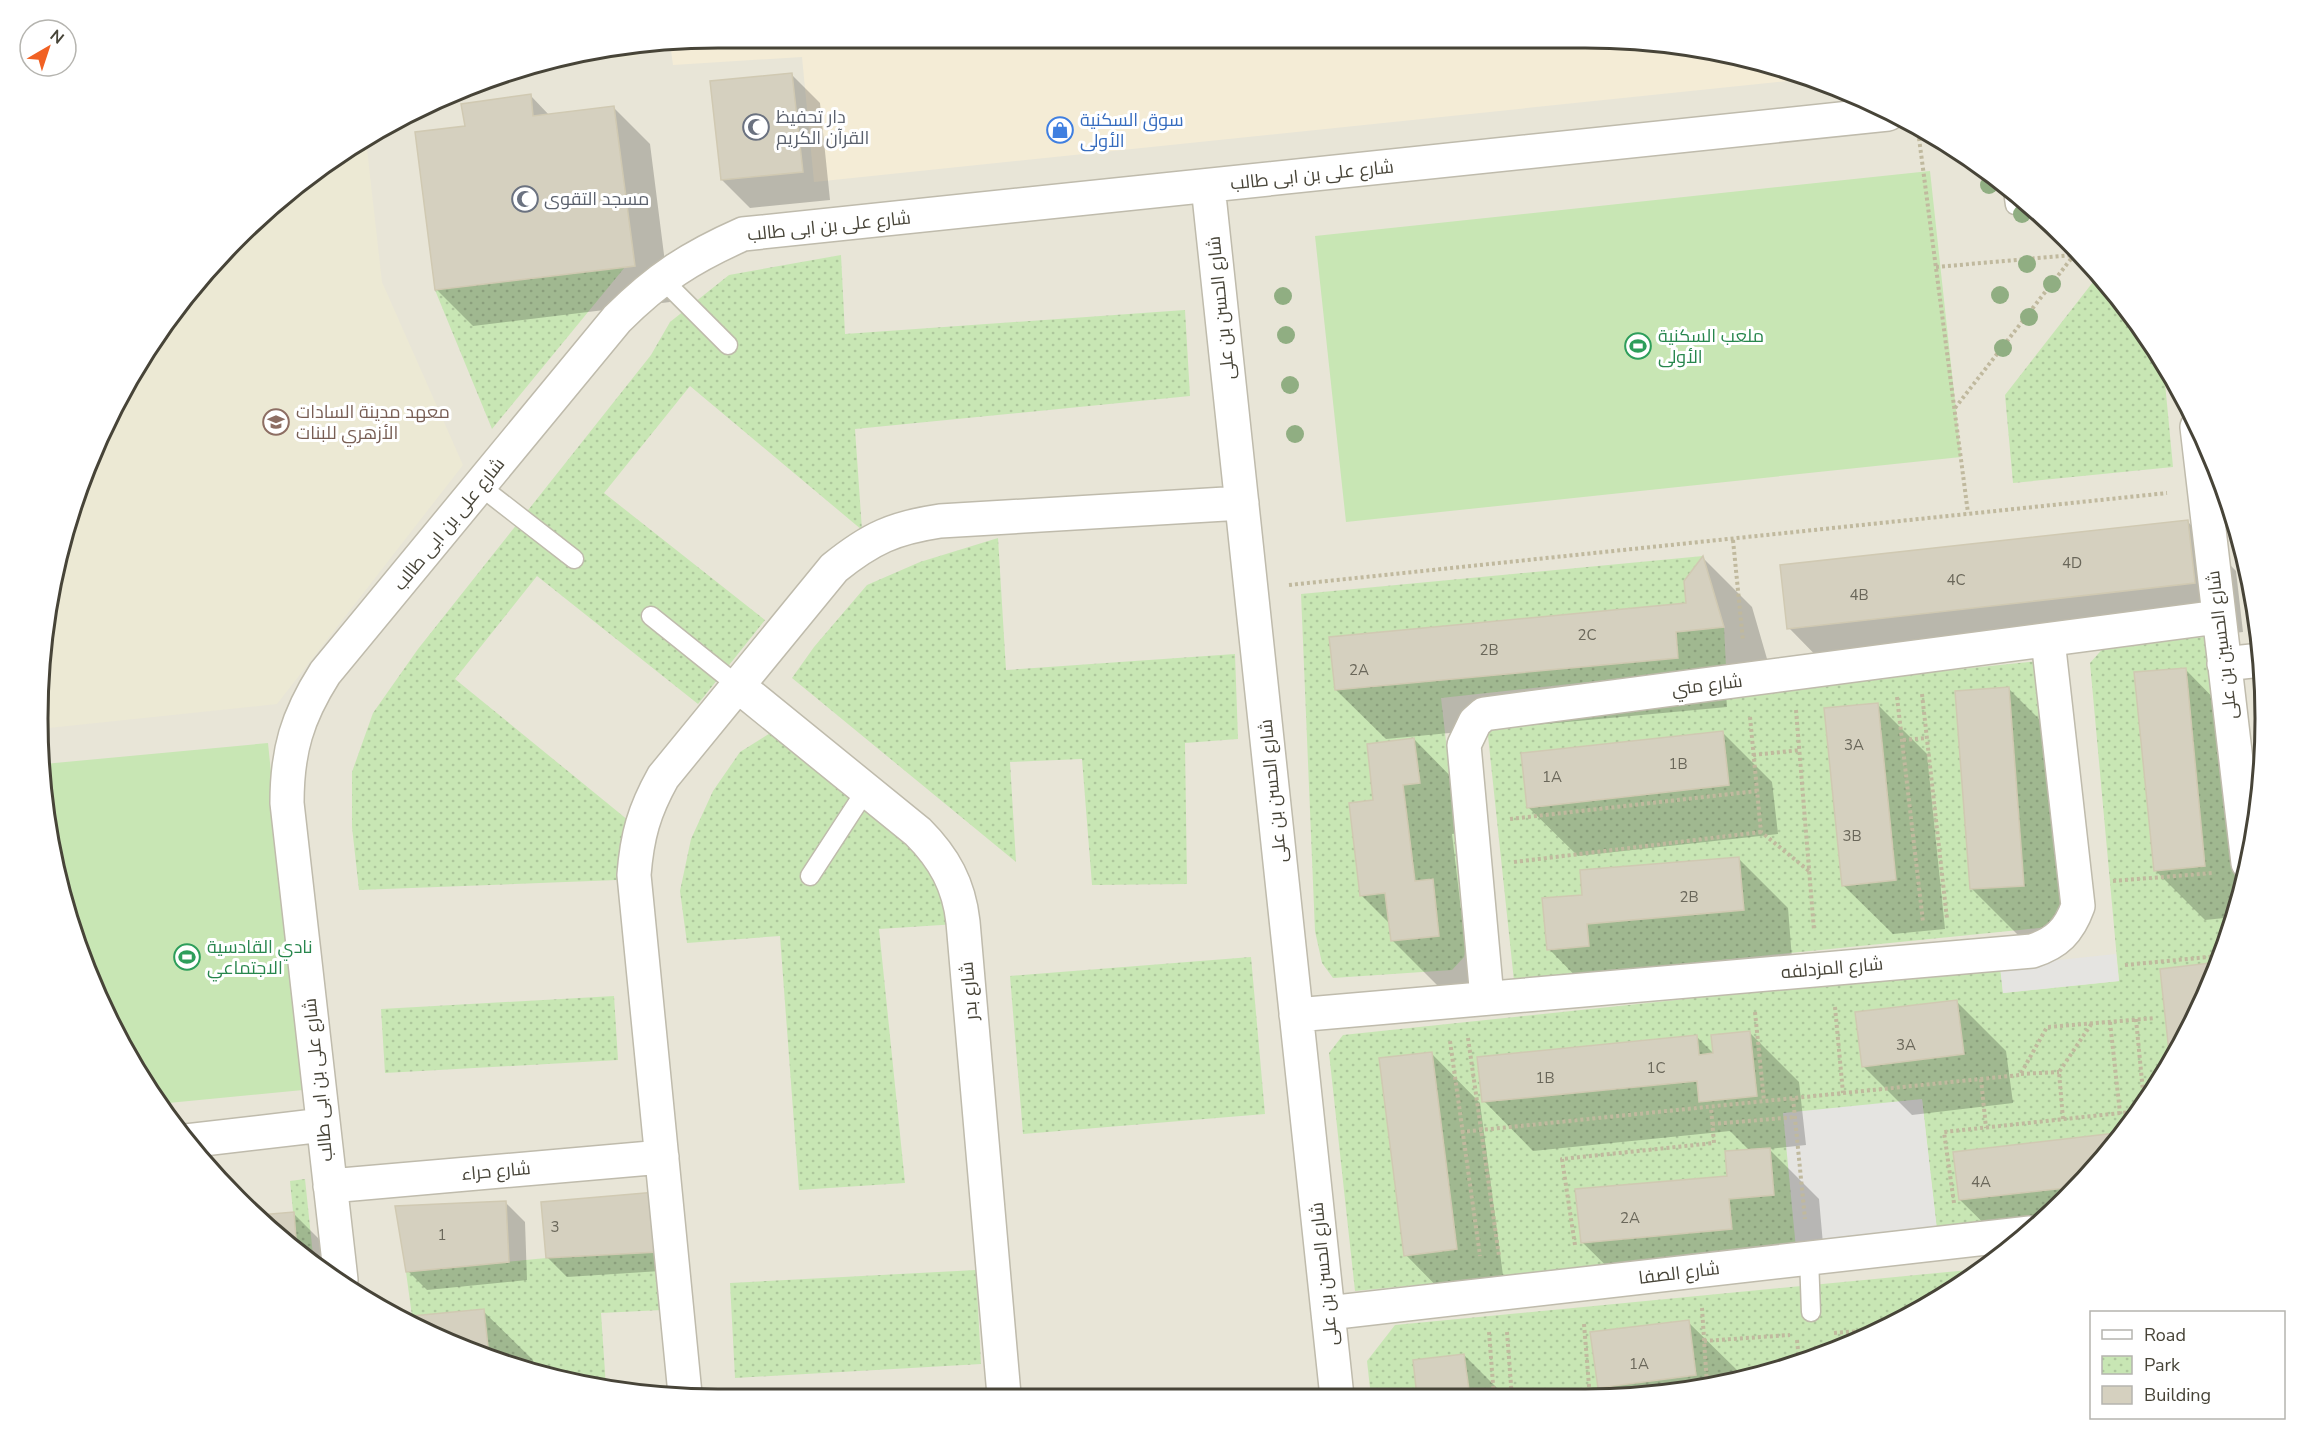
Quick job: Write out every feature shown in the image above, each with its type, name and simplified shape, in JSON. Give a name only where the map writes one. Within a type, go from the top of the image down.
[{"type":"street","name":"شارع على بن ابى طالب","points":[[340,1272],[287,803],[290,748],[298,722],[310,696],[325,673],[617,319],[661,278],[687,261],[743,234],[1877,115]]},
{"type":"street","name":"شارع الحسن بن على","points":[[1209,186],[1335,1389]]},
{"type":"street","name":"شارع الحسين بن على","points":[[2200,453],[2224,664],[2236,867]]},
{"type":"street","points":[[684,1388],[634,875],[636,850],[646,810],[663,777],[834,568],[857,550],[882,535],[910,525],[940,521],[1242,503]]},
{"type":"street","name":"شارع مني","points":[[1465,1000],[1474,867],[1464,745],[1475,722],[1484,714],[2218,617]]},
{"type":"street","name":"شارع المزدلفه","points":[[1296,1015],[2032,951],[2049,945],[2064,934],[2073,921],[2078,906],[2048,640]]},
{"type":"street","points":[[2224,664],[2252,661]]},
{"type":"street","name":"شارع بدر","points":[[737,685],[933,847],[950,873],[961,902],[1003,1389]]},
{"type":"street","points":[[197,1140],[323,1125]]},
{"type":"street","name":"شارع حراء","points":[[330,1186],[662,1157]]},
{"type":"street","name":"شارع الصفا","points":[[1328,1314],[2012,1235]]},
{"type":"lane","points":[[661,278],[728,345]]},
{"type":"lane","points":[[480,486],[573,559]]},
{"type":"lane","points":[[651,616],[737,685]]},
{"type":"lane","points":[[810,876],[866,790]]},
{"type":"lane","points":[[1809,1258],[1811,1312]]},
{"type":"path","points":[[1919,137],[1968,513]]},
{"type":"path","points":[[1936,267],[2070,255]]},
{"type":"path","points":[[1955,408],[2072,258]]},
{"type":"path","points":[[1251,589],[2204,489]]},
{"type":"path","points":[[1905,659],[1927,738],[1939,959]]},
{"type":"path","points":[[1905,659],[1903,740],[1939,959]]},
{"type":"path","points":[[1792,674],[1824,969],[1843,1093]]},
{"type":"path","points":[[1903,740],[1927,738]]},
{"type":"path","points":[[1753,755],[1800,750]]},
{"type":"path","points":[[1471,823],[1756,791]]},
{"type":"path","points":[[1474,867],[1761,832]]},
{"type":"path","points":[[2076,884],[2236,867]]},
{"type":"path","points":[[2124,965],[2211,957]]},
{"type":"path","points":[[1751,975],[1764,1101]]},
{"type":"path","points":[[1465,1000],[1495,1294],[1494,1389]]},
{"type":"path","points":[[1465,1000],[1461,1132],[1495,1294],[1511,1389]]},
{"type":"path","points":[[2020,1074],[2047,1027],[2155,1018]]},
{"type":"path","points":[[2136,1020],[2143,1090]]},
{"type":"path","points":[[2110,1022],[2120,1113]]},
{"type":"path","points":[[2063,1119],[2059,1072],[2092,1023]]},
{"type":"path","points":[[1461,1132],[2020,1074],[2059,1072]]},
{"type":"path","points":[[1981,1079],[1986,1128]]},
{"type":"path","points":[[1793,1098],[1809,1258]]},
{"type":"path","points":[[1589,1389],[1582,1284],[1562,1159],[1714,1143],[1711,1106]]},
{"type":"path","points":[[1959,1241],[1944,1132],[2127,1112]]},
{"type":"path","points":[[1712,1124],[1795,1117]]},
{"type":"path","points":[[1699,1271],[1706,1377]]},
{"type":"path","points":[[1797,1335],[1798,1353]]},
{"type":"shaded area","points":[[718,48],[1628,49],[1715,61],[1800,84],[1881,117],[1957,161],[2027,214],[2059,244],[2089,276],[2142,346],[2186,422],[2204,462],[2232,545],[2242,588],[2254,675],[2255,718],[2254,762],[2242,849],[2232,892],[2204,975],[2186,1015],[2142,1091],[2089,1161],[2027,1223],[1957,1276],[1920,1299],[1841,1338],[1758,1366],[1715,1376],[1628,1388],[675,1388],[588,1376],[503,1353],[422,1320],[346,1276],[276,1223],[214,1161],[161,1091],[138,1054],[99,975],[71,892],[61,849],[49,762],[49,675],[61,588],[71,545],[99,462],[138,383],[161,346],[214,276],[276,214],[346,161],[422,117],[462,99],[545,71],[631,54],[675,49]]},
{"type":"shaded area","name":"سوق السكنية الأولى","points":[[718,48],[1584,48],[1628,49],[1672,54],[1715,61],[1790,81],[814,182],[802,57],[673,65],[671,49]]},
{"type":"shaded area","points":[[638,53],[638,56],[586,61]]},
{"type":"shaded area","name":"معهد مدينة السادات الأزهري للبنات","points":[[367,148],[382,282],[463,465],[277,704],[48,728],[49,675],[54,631],[71,545],[99,462],[117,422],[161,346],[214,276],[244,244],[310,187]]},
{"type":"shaded area","points":[[2116,954],[2119,981],[2003,993],[2000,966]]},
{"type":"shaded area","points":[[1922,1099],[1938,1239],[1796,1249],[1783,1113]]},
{"type":"green space","name":"ملعب السكنية الأولى","points":[[1930,171],[1961,457],[1346,522],[1315,236]]},
{"type":"green space","points":[[841,255],[845,334],[1185,310],[1190,396],[855,429],[862,530],[690,386],[604,493],[765,620],[698,704],[537,576],[455,679],[634,825],[617,880],[359,890],[352,827],[352,772],[373,713],[418,649],[651,355],[670,322],[729,275]]},
{"type":"green space","points":[[625,267],[492,429],[435,290]]},
{"type":"green space","points":[[2093,282],[2142,346],[2165,383],[2173,467],[2013,483],[2005,395]]},
{"type":"green space","points":[[998,538],[1006,670],[1235,654],[1238,739],[1185,743],[1187,884],[1092,885],[1082,759],[1010,762],[1016,862],[792,678],[814,647],[867,585],[920,562]]},
{"type":"green space","points":[[1703,556],[1684,581],[1686,603],[1330,637],[1335,690],[1678,658],[1676,632],[1724,627],[1726,667],[1441,698],[1468,932],[1464,957],[1452,970],[1333,978],[1322,963],[1315,931],[1301,594]]},
{"type":"green space","points":[[2204,637],[2225,657],[2244,838],[2232,892],[2219,934],[2186,1015],[2165,1054],[2142,1091],[2089,1161],[2027,1223],[2019,1229],[1938,1239],[1922,1100],[1796,1249],[1355,1291],[1329,1053],[1343,1035],[2000,966],[2003,993],[2119,981],[2090,663],[2106,645]]},
{"type":"green space","points":[[2040,661],[2068,925],[1514,981],[1486,717]]},
{"type":"green space","points":[[775,730],[946,872],[957,924],[879,929],[905,1183],[799,1190],[780,936],[687,943],[680,891],[691,839],[713,791],[740,752]]},
{"type":"green space","name":"نادي القادسية الاجتماعي","points":[[268,743],[303,1090],[170,1103],[138,1054],[117,1015],[84,934],[61,849],[49,764]]},
{"type":"green space","points":[[1251,957],[1265,1114],[1023,1134],[1010,976]]},
{"type":"green space","points":[[614,996],[618,1060],[385,1073],[381,1009]]},
{"type":"green space","points":[[305,1179],[313,1252],[296,1239],[290,1181]]},
{"type":"green space","points":[[658,1252],[662,1310],[601,1313],[605,1379],[545,1366],[488,1348],[484,1309],[412,1315],[406,1272],[546,1258]]},
{"type":"green space","points":[[976,1270],[981,1364],[735,1378],[730,1283]]},
{"type":"green space","points":[[1965,1270],[1920,1299],[1881,1320],[1800,1353],[1715,1376],[1628,1388],[1370,1389],[1367,1361],[1395,1325]]},
{"type":"building","name":"دار تحفيظ القرآن الكريم","points":[[792,73],[803,172],[721,180],[710,81]]},
{"type":"building","name":"مسجد التقوى","points":[[531,94],[533,116],[614,106],[635,266],[435,290],[415,132],[465,126],[461,104]]},
{"type":"building","points":[[2188,520],[2195,583],[1787,629],[1780,565]]},
{"type":"building","points":[[1703,556],[1724,627],[1676,632],[1678,658],[1335,690],[1329,637],[1686,603],[1684,581]]},
{"type":"building","points":[[2186,668],[2205,866],[2154,871],[2134,672]]},
{"type":"building","points":[[2009,687],[2024,886],[1970,889],[1955,691]]},
{"type":"building","points":[[1878,703],[1896,880],[1842,886],[1824,708]]},
{"type":"building","points":[[1723,731],[1729,785],[1527,808],[1521,753]]},
{"type":"building","points":[[1414,738],[1420,783],[1403,785],[1415,881],[1433,879],[1439,936],[1391,941],[1385,893],[1360,896],[1349,803],[1373,800],[1367,744]]},
{"type":"building","points":[[1739,857],[1744,910],[1587,924],[1589,946],[1547,950],[1542,898],[1582,895],[1580,870]]},
{"type":"building","points":[[2208,963],[2186,1015],[2169,1047],[2160,969]]},
{"type":"building","points":[[1957,1000],[1964,1054],[1862,1067],[1855,1012]]},
{"type":"building","points":[[1750,1031],[1757,1096],[1699,1102],[1697,1081],[1482,1102],[1477,1057],[1697,1035],[1699,1055],[1713,1053],[1711,1035]]},
{"type":"building","points":[[1432,1052],[1457,1249],[1404,1256],[1379,1058]]},
{"type":"building","points":[[2111,1134],[2064,1188],[1959,1200],[1953,1152]]},
{"type":"building","points":[[1770,1148],[1774,1195],[1729,1199],[1732,1229],[1581,1243],[1575,1189],[1727,1176],[1725,1151]]},
{"type":"building","points":[[656,1192],[658,1252],[546,1258],[541,1202]]},
{"type":"building","points":[[506,1201],[509,1262],[406,1272],[395,1206]]},
{"type":"building","points":[[294,1212],[296,1239],[276,1223],[267,1214]]},
{"type":"building","points":[[484,1309],[488,1348],[462,1338],[414,1316]]},
{"type":"building","points":[[1689,1320],[1696,1375],[1598,1388],[1590,1332]]},
{"type":"building","points":[[1464,1354],[1469,1389],[1416,1389],[1413,1360]]},
{"type":"place","name":"دار تحفيظ القرآن الكريم","points":[[756,127]]},
{"type":"place","name":"سوق السكنية الأولى","points":[[1060,130]]},
{"type":"place","name":"مسجد التقوى","points":[[525,199]]},
{"type":"place","name":"ملعب السكنية الأولى","points":[[1638,346]]},
{"type":"place","name":"معهد مدينة السادات الأزهري للبنات","points":[[276,422]]},
{"type":"place","name":"نادي القادسية الاجتماعي","points":[[187,957]]}]
